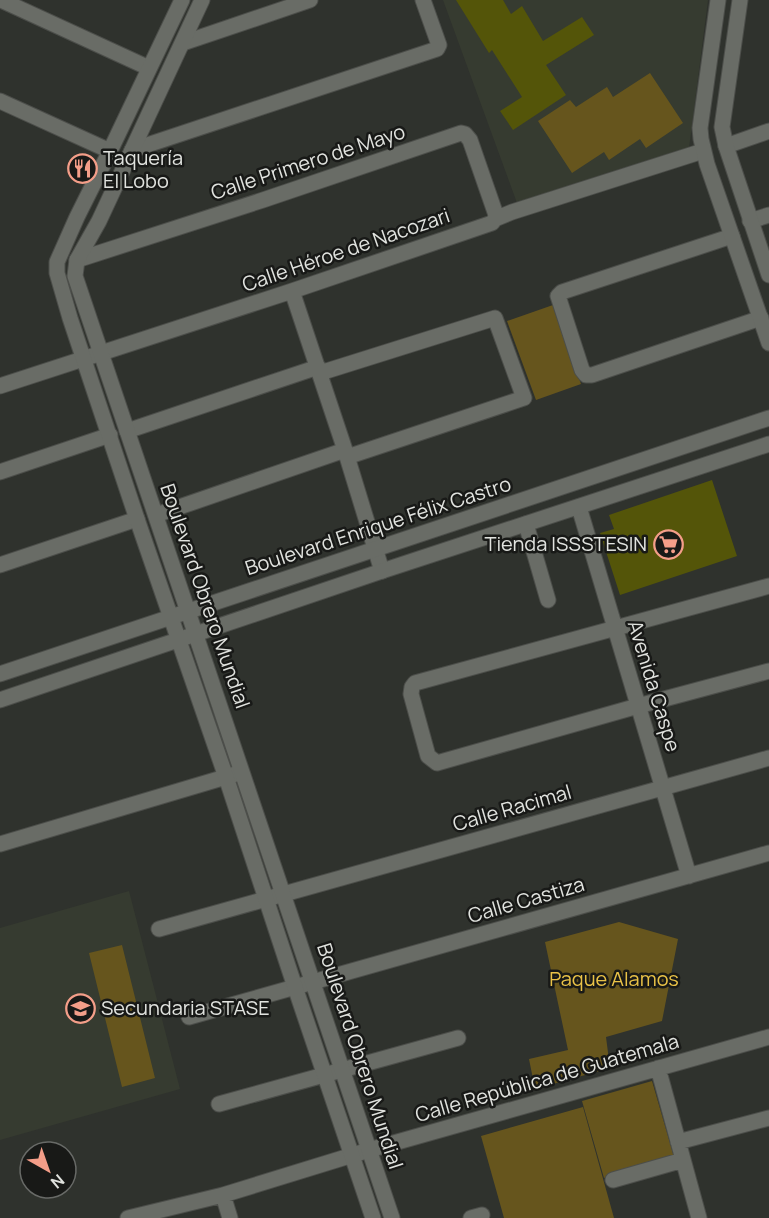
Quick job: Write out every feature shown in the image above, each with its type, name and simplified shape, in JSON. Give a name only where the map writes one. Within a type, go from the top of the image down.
[{"type":"street","name":"Boulevard Obrero Mundial","points":[[182,0],[77,217],[57,262],[57,273],[137,519],[374,1218]]},
{"type":"street","points":[[77,260],[99,220],[202,0]]},
{"type":"street","points":[[183,43],[310,0]]},
{"type":"street","points":[[132,150],[437,49],[439,47],[423,0]]},
{"type":"street","points":[[718,0],[700,128],[701,139],[769,343]]},
{"type":"street","points":[[740,0],[722,127],[750,222],[769,275]]},
{"type":"street","points":[[6,1],[148,68]]},
{"type":"street","points":[[0,101],[110,151]]},
{"type":"street","points":[[132,102],[151,111]]},
{"type":"street","points":[[726,146],[769,131]]},
{"type":"street","name":"Calle Primero de Mayo","points":[[77,260],[461,133],[470,140],[496,214],[495,219]]},
{"type":"street","name":"Calle Héroe de Nacozari","points":[[0,386],[292,291],[492,223],[495,219],[512,212],[704,152]]},
{"type":"street","points":[[723,207],[744,199]]},
{"type":"street","points":[[750,222],[769,215]]},
{"type":"street","points":[[732,236],[562,292],[558,296],[582,370],[586,375],[592,375],[761,318]]},
{"type":"street","name":"Boulevard Obrero Mundial","points":[[77,260],[75,276],[392,1218]]},
{"type":"street","points":[[292,291],[382,571]]},
{"type":"street","points":[[127,431],[319,370],[495,318],[524,398],[156,515]]},
{"type":"street","name":"Boulevard Enrique Félix Castro","points":[[0,674],[769,418]]},
{"type":"street","points":[[0,472],[110,435]]},
{"type":"street","points":[[0,700],[769,444]]},
{"type":"street","points":[[126,483],[143,478]]},
{"type":"street","name":"Avenida Caspe","points":[[579,507],[689,876]]},
{"type":"street","points":[[0,565],[137,519]]},
{"type":"street","points":[[525,524],[548,600]]},
{"type":"street","points":[[769,586],[415,683],[411,694],[428,756],[437,763],[769,671]]},
{"type":"street","name":"Calle Racimal","points":[[159,930],[769,758]]},
{"type":"street","points":[[0,844],[242,772]]},
{"type":"street","name":"Calle Castiza","points":[[189,1017],[769,853]]},
{"type":"street","name":"Calle República de Guatemala","points":[[128,1218],[224,1195],[369,1150],[769,1037]]},
{"type":"street","points":[[219,1104],[458,1038]]},
{"type":"street","points":[[658,1068],[699,1218]]},
{"type":"street","points":[[678,1142],[769,1118]]},
{"type":"street","points":[[613,1180],[683,1160]]},
{"type":"street","points":[[224,1195],[230,1218]]},
{"type":"shaded area","points":[[443,0],[708,0],[689,148],[517,203]]},
{"type":"shaded area","name":"Secundaria STASE","points":[[129,891],[180,1089],[0,1140],[0,928]]},
{"type":"green space","points":[[650,73],[683,123],[646,148],[640,139],[609,160],[604,152],[572,173],[538,121],[570,100],[576,107],[607,87],[613,97]]},
{"type":"green space","points":[[553,305],[581,384],[536,400],[507,321]]},
{"type":"green space","name":"Paque Alamos","points":[[619,922],[678,939],[662,1021],[606,1037],[610,1068],[535,1089],[529,1059],[568,1050],[545,942]]},
{"type":"green space","points":[[122,945],[155,1078],[122,1087],[89,953]]},
{"type":"green space","points":[[652,1081],[674,1157],[604,1178],[582,1101]]},
{"type":"green space","points":[[583,1107],[614,1218],[504,1218],[481,1136]]},
{"type":"building","points":[[456,0],[503,0],[511,14],[522,6],[543,41],[582,17],[594,35],[546,65],[566,95],[513,130],[500,111],[522,97],[492,50],[489,53]]},
{"type":"building","name":"Tienda ISSSTESIN","points":[[712,480],[737,556],[620,595],[600,533],[614,529],[609,515]]},
{"type":"place","name":"Taquería El Lobo","points":[[82,169]]},
{"type":"place","name":"Tienda ISSSTESIN","points":[[668,544]]},
{"type":"place","name":"Secundaria STASE","points":[[80,1008]]}]
